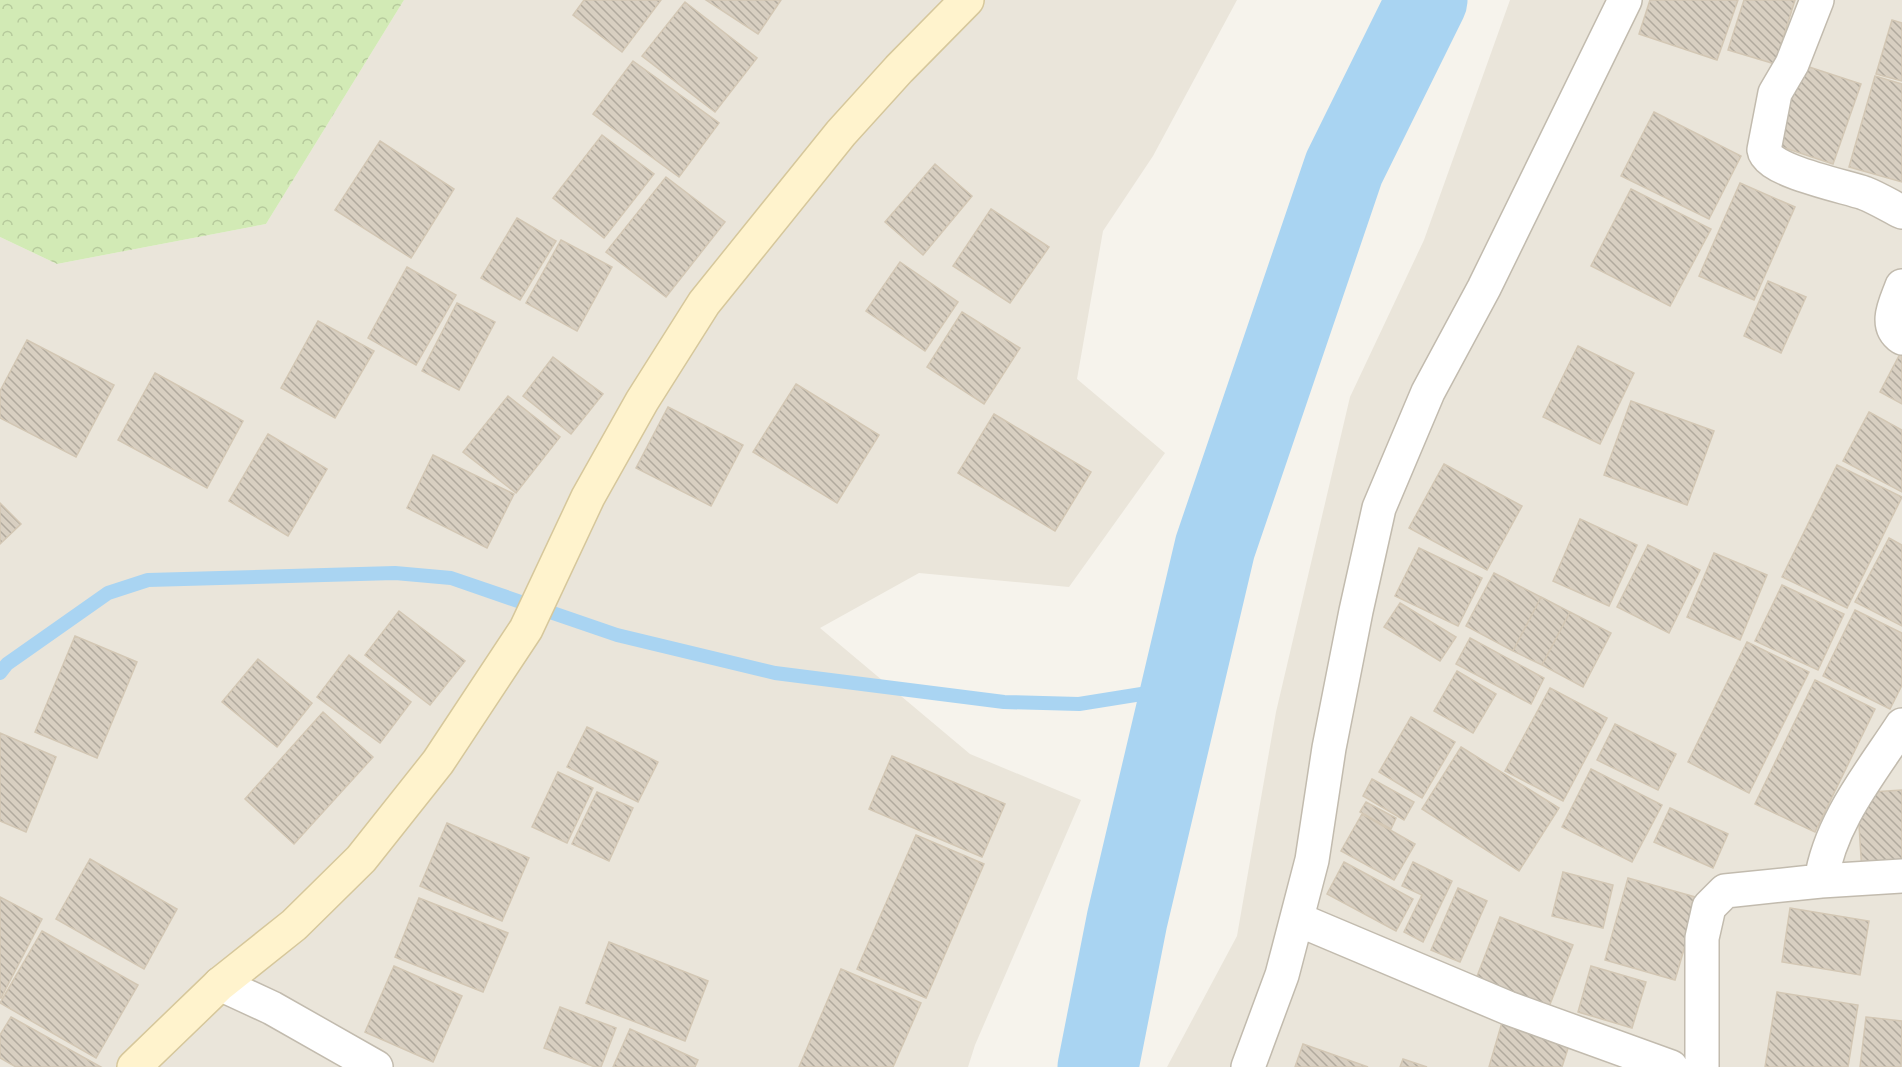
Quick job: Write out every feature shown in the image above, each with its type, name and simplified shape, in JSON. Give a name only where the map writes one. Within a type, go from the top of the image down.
[{"type":"street","points":[[134,1067],[220,984],[294,924],[361,859],[438,762],[526,629],[588,497],[642,401],[704,303],[841,133],[899,69],[967,0]]},
{"type":"street","points":[[1248,1067],[1282,975],[1312,860],[1329,748],[1353,623],[1379,508],[1428,392],[1484,288],[1624,0]]},
{"type":"street","points":[[1817,0],[1792,63],[1775,93],[1764,150],[1765,156],[1797,174],[1865,194],[1902,212]]},
{"type":"street","points":[[1902,286],[1891,319],[1896,334],[1902,338]]},
{"type":"street","points":[[1821,881],[1842,817],[1902,725]]},
{"type":"street","points":[[1701,1067],[1701,938],[1709,907],[1725,891],[1821,881],[1902,876]]},
{"type":"street","points":[[1297,918],[1508,1008],[1671,1067]]},
{"type":"street","points":[[220,984],[272,1008],[376,1067]]},
{"type":"shaded area","points":[[404,0],[1237,0],[1153,156],[1103,231],[1077,379],[1165,453],[1069,587],[919,573],[820,628],[970,754],[1081,800],[975,1045],[968,1067],[0,1067],[0,237],[57,264],[266,224]]},
{"type":"shaded area","points":[[1510,0],[1902,0],[1902,1067],[1167,1067],[1237,936],[1276,712],[1350,397],[1424,240]]},
{"type":"green space","points":[[0,0],[404,0],[266,224],[57,264],[0,237]]},
{"type":"building","points":[[584,0],[661,0],[622,52],[573,15]]},
{"type":"building","points":[[706,0],[781,0],[758,34]]},
{"type":"building","points":[[1650,0],[1738,0],[1717,60],[1639,34]]},
{"type":"building","points":[[1744,0],[1795,0],[1775,64],[1728,50]]},
{"type":"building","points":[[685,2],[757,58],[715,112],[642,56]]},
{"type":"building","points":[[1892,20],[1902,23],[1902,81],[1876,74]]},
{"type":"building","points":[[633,61],[719,123],[679,177],[593,114]]},
{"type":"building","points":[[1800,64],[1861,84],[1833,164],[1773,144]]},
{"type":"building","points":[[1875,76],[1902,84],[1902,182],[1849,167]]},
{"type":"building","points":[[1654,112],[1741,156],[1709,219],[1621,176]]},
{"type":"building","points":[[602,135],[654,174],[604,238],[553,198]]},
{"type":"building","points":[[380,141],[454,189],[411,258],[335,210]]},
{"type":"building","points":[[935,164],[972,196],[923,255],[885,222]]},
{"type":"building","points":[[666,177],[725,222],[666,297],[606,252]]},
{"type":"building","points":[[1740,183],[1795,207],[1754,300],[1699,276]]},
{"type":"building","points":[[1631,189],[1711,229],[1670,306],[1591,266]]},
{"type":"building","points":[[991,209],[1049,247],[1010,303],[953,266]]},
{"type":"building","points":[[517,218],[556,241],[520,300],[481,278]]},
{"type":"building","points":[[561,240],[612,267],[577,331],[526,303]]},
{"type":"building","points":[[900,262],[958,302],[925,351],[866,311]]},
{"type":"building","points":[[407,267],[456,295],[416,365],[368,338]]},
{"type":"building","points":[[1768,281],[1806,297],[1781,353],[1744,336]]},
{"type":"building","points":[[457,303],[495,322],[459,390],[422,371]]},
{"type":"building","points":[[962,312],[1020,348],[984,404],[927,367]]},
{"type":"building","points":[[318,321],[374,351],[335,418],[281,388]]},
{"type":"building","points":[[27,340],[114,385],[76,457],[0,418],[0,391]]},
{"type":"building","points":[[1578,346],[1634,373],[1600,444],[1543,417]]},
{"type":"building","points":[[1902,353],[1902,404],[1880,392]]},
{"type":"building","points":[[553,357],[603,394],[571,434],[523,396]]},
{"type":"building","points":[[155,373],[243,421],[207,488],[118,440]]},
{"type":"building","points":[[796,384],[879,435],[837,503],[753,452]]},
{"type":"building","points":[[508,396],[560,437],[516,493],[463,452]]},
{"type":"building","points":[[1631,401],[1714,431],[1687,505],[1604,475]]},
{"type":"building","points":[[668,407],[743,445],[711,506],[636,468]]},
{"type":"building","points":[[1869,412],[1902,430],[1902,492],[1843,461]]},
{"type":"building","points":[[994,414],[1091,472],[1055,531],[958,473]]},
{"type":"building","points":[[268,434],[327,469],[288,536],[229,501]]},
{"type":"building","points":[[433,455],[514,494],[487,548],[407,508]]},
{"type":"building","points":[[1444,464],[1522,506],[1487,570],[1409,528]]},
{"type":"building","points":[[1837,465],[1902,497],[1847,608],[1782,577]]},
{"type":"building","points":[[0,503],[21,524],[0,544]]},
{"type":"building","points":[[1580,519],[1637,545],[1609,606],[1553,581]]},
{"type":"building","points":[[1889,538],[1902,545],[1902,626],[1855,602]]},
{"type":"building","points":[[1648,545],[1700,570],[1669,633],[1617,607]]},
{"type":"building","points":[[1419,548],[1482,578],[1458,626],[1395,596]]},
{"type":"building","points":[[1714,553],[1767,575],[1740,640],[1687,617]]},
{"type":"building","points":[[1494,573],[1541,597],[1513,651],[1466,626]]},
{"type":"building","points":[[1782,585],[1844,614],[1818,670],[1755,641]]},
{"type":"building","points":[[1541,597],[1570,612],[1542,665],[1513,651]]},
{"type":"building","points":[[1400,603],[1456,637],[1440,661],[1384,627]]},
{"type":"building","points":[[1855,610],[1902,633],[1902,685],[1890,709],[1823,676]]},
{"type":"building","points":[[399,611],[465,661],[430,705],[365,655]]},
{"type":"building","points":[[1570,612],[1611,633],[1583,687],[1542,665]]},
{"type":"building","points":[[75,636],[137,662],[97,758],[35,732]]},
{"type":"building","points":[[1470,638],[1544,678],[1531,704],[1456,664]]},
{"type":"building","points":[[1747,642],[1809,672],[1749,793],[1688,762]]},
{"type":"building","points":[[349,655],[411,702],[380,743],[317,697]]},
{"type":"building","points":[[258,659],[312,703],[277,747],[222,702]]},
{"type":"building","points":[[1457,671],[1496,694],[1473,733],[1434,711]]},
{"type":"building","points":[[1815,680],[1875,709],[1815,832],[1755,804]]},
{"type":"building","points":[[1550,688],[1607,718],[1563,801],[1505,771]]},
{"type":"building","points":[[323,712],[373,757],[294,844],[245,799]]},
{"type":"building","points":[[1411,717],[1455,742],[1422,798],[1379,772]]},
{"type":"building","points":[[1615,724],[1676,754],[1658,790],[1597,760]]},
{"type":"building","points":[[587,727],[658,762],[638,802],[567,767]]},
{"type":"building","points":[[0,733],[56,757],[26,832],[0,821]]},
{"type":"building","points":[[1461,747],[1559,808],[1519,871],[1422,809]]},
{"type":"building","points":[[892,756],[1005,804],[982,857],[869,809]]},
{"type":"building","points":[[1591,769],[1662,805],[1632,862],[1562,827]]},
{"type":"building","points":[[558,772],[593,788],[567,843],[532,827]]},
{"type":"building","points":[[1372,779],[1414,802],[1404,820],[1363,796]]},
{"type":"building","points":[[1902,790],[1902,871],[1862,873],[1857,793]]},
{"type":"building","points":[[597,792],[633,808],[609,861],[572,844]]},
{"type":"building","points":[[1366,802],[1396,818],[1391,829],[1360,812]]},
{"type":"building","points":[[1670,808],[1728,834],[1713,868],[1654,842]]},
{"type":"building","points":[[1362,814],[1415,844],[1394,880],[1341,851]]},
{"type":"building","points":[[447,823],[529,858],[502,921],[420,886]]},
{"type":"building","points":[[916,835],[984,864],[926,998],[857,969]]},
{"type":"building","points":[[90,859],[177,909],[144,969],[56,919]]},
{"type":"building","points":[[1344,862],[1413,899],[1396,931],[1327,894]]},
{"type":"building","points":[[1413,862],[1452,881],[1423,942],[1404,932],[1422,895],[1402,886]]},
{"type":"building","points":[[1563,872],[1613,885],[1603,928],[1552,916]]},
{"type":"building","points":[[1628,878],[1699,898],[1675,980],[1605,960]]},
{"type":"building","points":[[1458,888],[1487,901],[1460,962],[1431,950]]},
{"type":"building","points":[[0,897],[42,919],[1,998],[0,998]]},
{"type":"building","points":[[419,898],[508,933],[483,992],[395,957]]},
{"type":"building","points":[[1790,908],[1869,921],[1860,975],[1782,962]]},
{"type":"building","points":[[1500,917],[1573,945],[1547,1012],[1474,984]]},
{"type":"building","points":[[42,931],[138,985],[96,1058],[0,1003]]},
{"type":"building","points":[[609,942],[708,981],[685,1041],[586,1003]]},
{"type":"building","points":[[394,966],[462,996],[433,1062],[365,1032]]},
{"type":"building","points":[[1591,966],[1646,982],[1632,1028],[1578,1012]]},
{"type":"building","points":[[841,969],[921,1003],[893,1067],[799,1067]]},
{"type":"building","points":[[1777,992],[1858,1005],[1848,1067],[1765,1067]]},
{"type":"building","points":[[560,1007],[616,1028],[601,1067],[595,1067],[544,1048]]},
{"type":"building","points":[[11,1017],[101,1067],[16,1067],[0,1058],[0,1035]]},
{"type":"building","points":[[1866,1017],[1902,1021],[1901,1067],[1860,1067]]},
{"type":"building","points":[[1503,1019],[1571,1039],[1562,1067],[1489,1067]]},
{"type":"building","points":[[630,1029],[698,1060],[695,1067],[613,1067]]},
{"type":"building","points":[[1303,1044],[1368,1067],[1295,1067]]},
{"type":"building","points":[[1403,1059],[1427,1067],[1400,1067]]},
{"type":"waterway","points":[[1098,1067],[1127,920],[1215,547],[1344,168],[1427,0]]},
{"type":"waterway","points":[[0,673],[7,664],[108,593],[148,580],[395,573],[451,578],[617,635],[775,673],[1004,702],[1079,704],[1154,692],[1183,684]]}]
